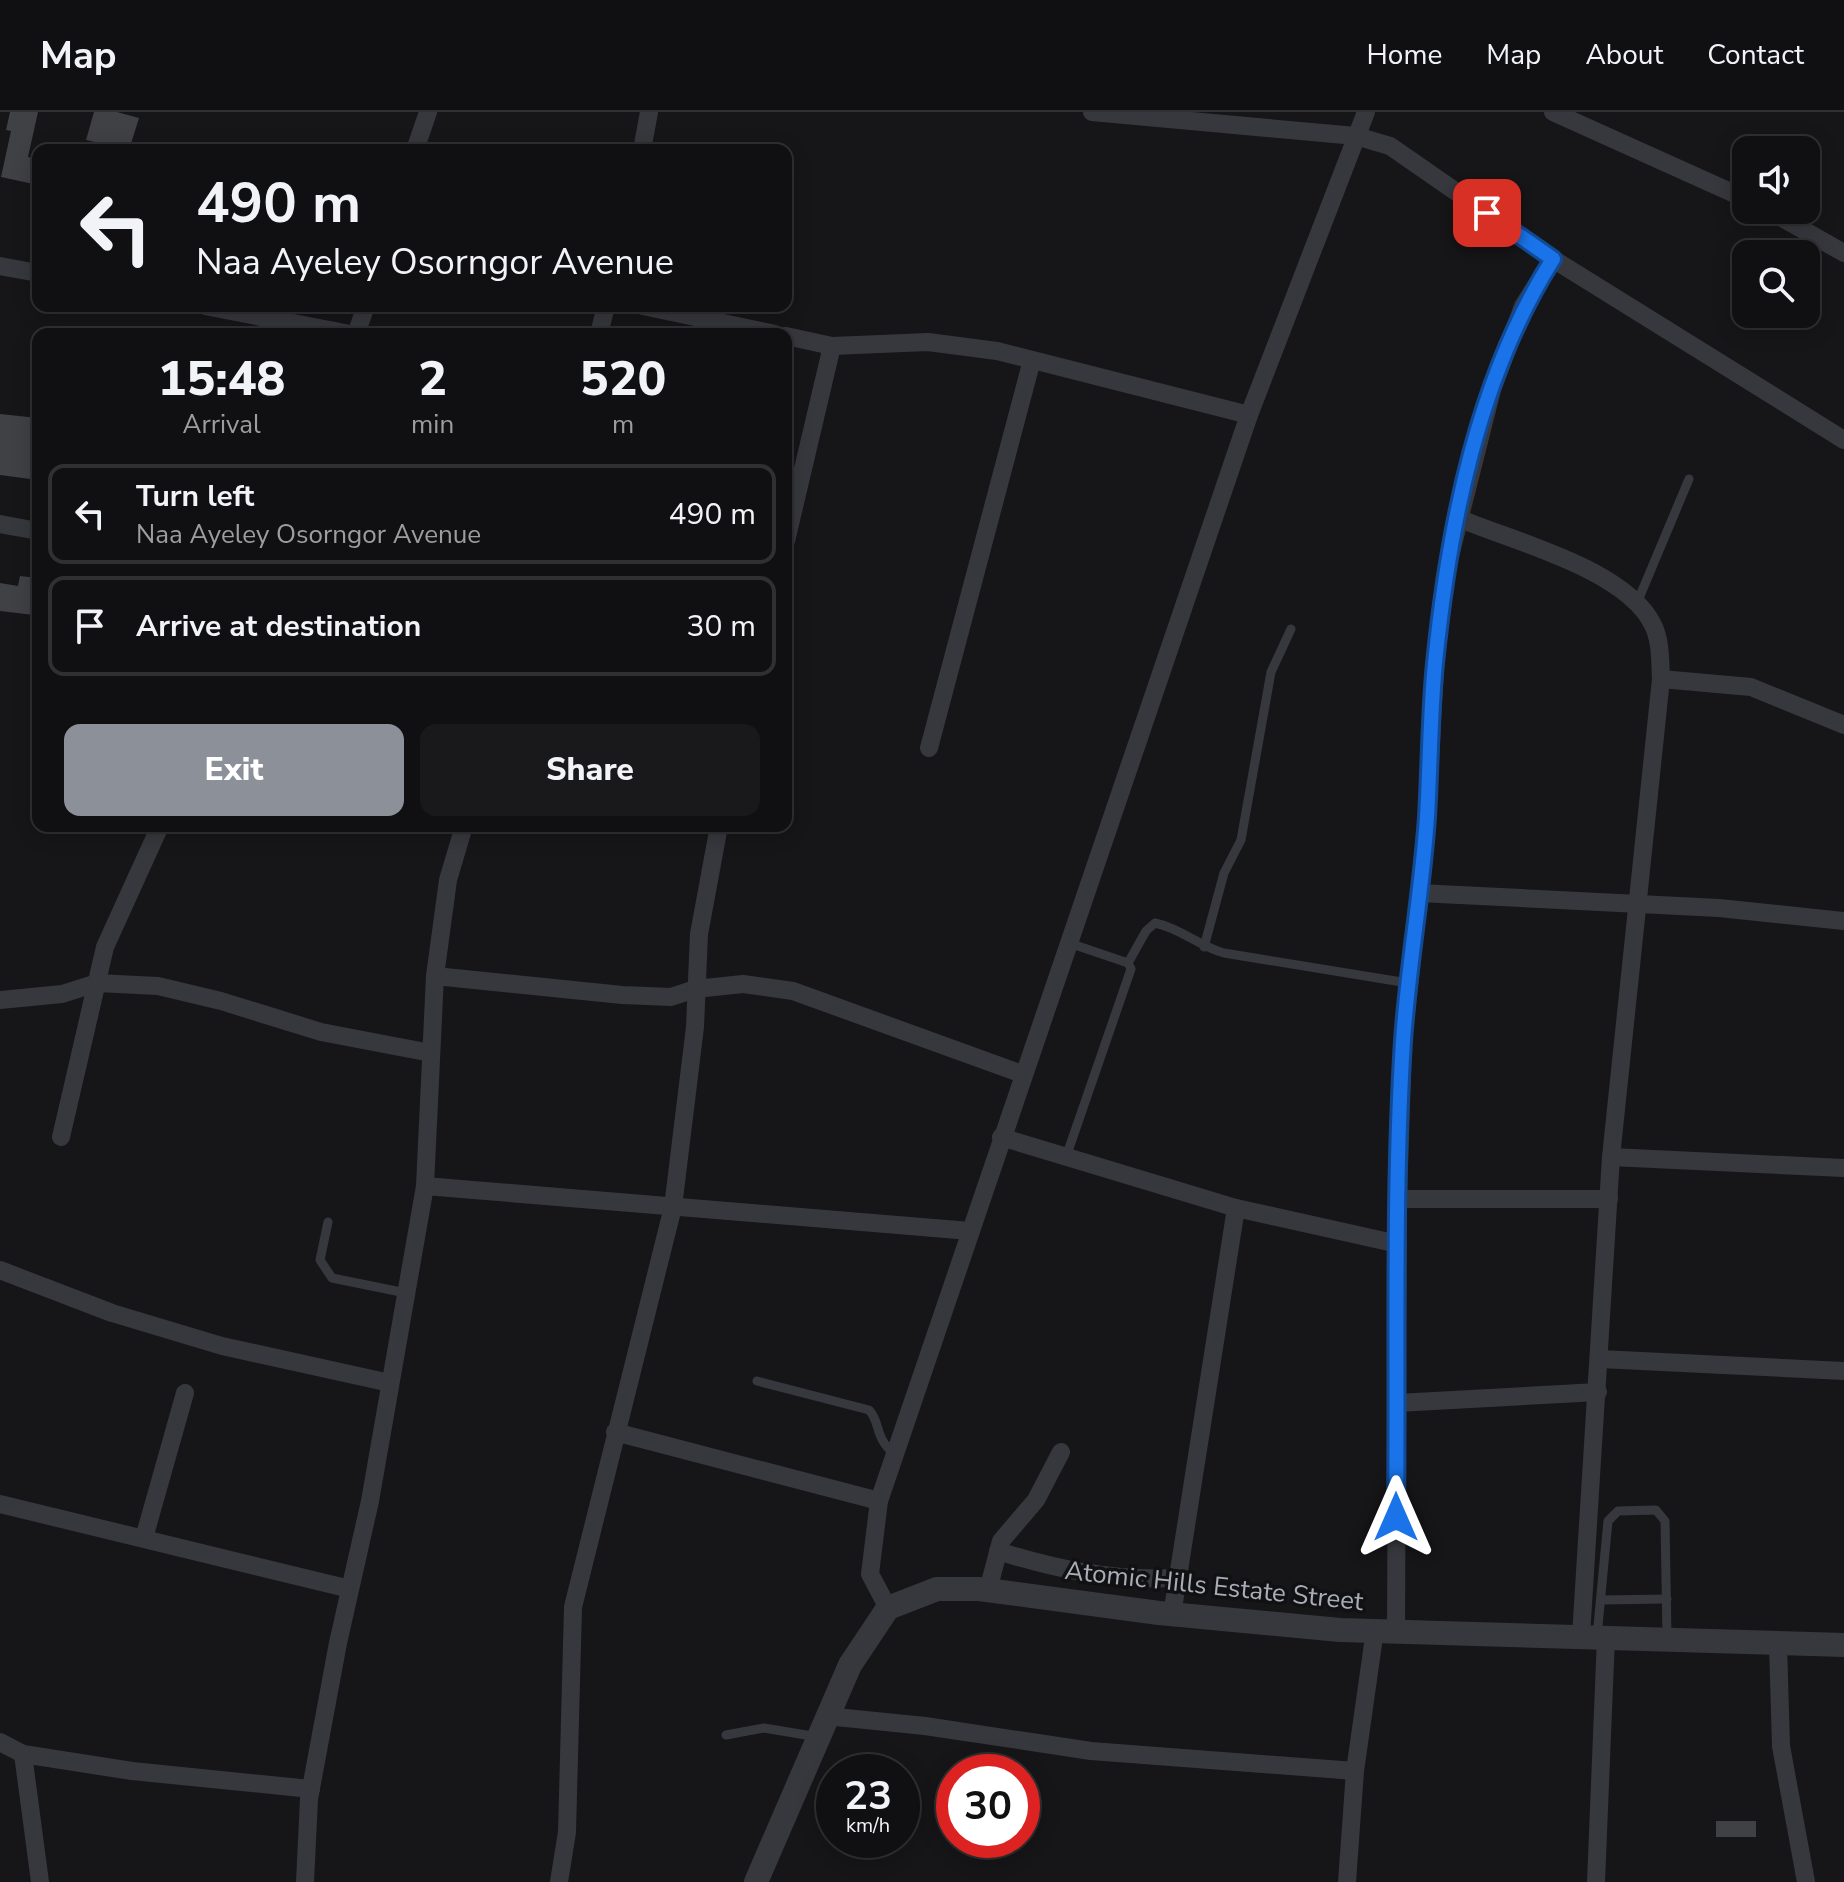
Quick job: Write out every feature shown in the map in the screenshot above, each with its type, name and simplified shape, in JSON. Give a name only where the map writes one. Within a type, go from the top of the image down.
[{"type":"street","points":[[417,144],[428,112]]},
{"type":"street","points":[[643,144],[649,112]]},
{"type":"street","points":[[1092,112],[1356,136],[1390,146],[1553,259],[1844,440]]},
{"type":"street","points":[[758,1882],[850,1665],[888,1608],[870,1574],[879,1501],[1249,415],[1366,112]]},
{"type":"street","points":[[1553,112],[1732,193]]},
{"type":"street","points":[[1793,224],[1844,253]]},
{"type":"street","points":[[1347,1882],[1355,1771],[1386,1631],[1397,1403],[1398,1199],[1408,983],[1419,893],[1435,667],[1445,576],[1505,347],[1523,306],[1553,259]]},
{"type":"street","points":[[0,266],[32,272]]},
{"type":"street","points":[[237,312],[321,328]]},
{"type":"street","points":[[671,312],[747,328]]},
{"type":"street","points":[[792,337],[832,346],[928,342],[1032,360],[1249,415]]},
{"type":"street","points":[[792,516],[832,346]]},
{"type":"street","points":[[929,748],[1032,360]]},
{"type":"street","points":[[1458,518],[1570,560],[1608,581],[1637,603],[1653,624],[1660,647],[1661,679],[1611,1157],[1598,1392],[1594,1637],[1596,1882]]},
{"type":"street","points":[[0,524],[32,530]]},
{"type":"street","points":[[1661,679],[1751,687],[1844,725]]},
{"type":"street","points":[[61,1137],[105,947],[157,832]]},
{"type":"street","points":[[305,1882],[305,1834],[311,1789],[425,1186],[435,976],[448,880],[462,832]]},
{"type":"street","points":[[559,1882],[567,1832],[573,1607],[673,1207],[695,1027],[699,934],[718,832]]},
{"type":"street","points":[[1419,893],[1719,908],[1844,921]]},
{"type":"street","points":[[435,976],[622,995],[671,997],[695,989],[743,984],[793,991],[1022,1074]]},
{"type":"street","points":[[0,1000],[62,994],[97,983],[158,986],[221,1001],[321,1032],[431,1053]]},
{"type":"street","points":[[1001,1137],[1236,1208],[1398,1244]]},
{"type":"street","points":[[1611,1157],[1844,1168]]},
{"type":"street","points":[[425,1186],[970,1231]]},
{"type":"street","points":[[1398,1199],[1609,1199]]},
{"type":"street","points":[[1172,1615],[1236,1208]]},
{"type":"street","points":[[0,1270],[112,1313],[194,1338],[390,1383]]},
{"type":"street","points":[[1600,1359],[1844,1371]]},
{"type":"street","points":[[1397,1403],[1598,1392]]},
{"type":"street","points":[[144,1538],[185,1393]]},
{"type":"street","points":[[615,1432],[879,1501]]},
{"type":"street","points":[[988,1590],[1001,1541],[1036,1500],[1061,1452]]},
{"type":"street","points":[[0,1504],[350,1589]]},
{"type":"street","points":[[998,1551],[1088,1575],[1122,1579],[1177,1578]]},
{"type":"street","name":"Atomic Hills Estate Street","points":[[888,1608],[937,1589],[988,1590],[1172,1615],[1340,1630],[1844,1645]]},
{"type":"street","points":[[1778,1644],[1781,1746],[1806,1882]]},
{"type":"street","points":[[822,1727],[925,1726],[1091,1751],[1355,1771]]},
{"type":"street","points":[[0,1742],[23,1754],[132,1771],[311,1789]]},
{"type":"street","points":[[23,1754],[40,1882]]},
{"type":"lane","points":[[1637,603],[1689,479]]},
{"type":"lane","points":[[1204,947],[1224,873],[1241,840],[1271,672],[1291,629]]},
{"type":"lane","points":[[1066,1157],[1131,977],[1128,963],[1146,931],[1155,923],[1169,926],[1204,947],[1408,983]]},
{"type":"lane","points":[[1067,942],[1128,963]]},
{"type":"lane","points":[[328,1222],[320,1260],[332,1278],[406,1293]]},
{"type":"lane","points":[[757,1381],[869,1410],[876,1418],[882,1444],[895,1455]]},
{"type":"lane","points":[[1594,1637],[1601,1600],[1608,1521],[1618,1511],[1656,1510],[1665,1521],[1667,1640]]},
{"type":"lane","points":[[1601,1600],[1667,1599]]},
{"type":"lane","points":[[726,1735],[764,1728],[822,1727]]},
{"type":"building","points":[[10,112],[38,112],[28,157],[32,158],[32,184],[1,177],[11,131],[6,130]]},
{"type":"building","points":[[94,112],[117,112],[139,118],[131,144],[103,144],[86,140]]},
{"type":"building","points":[[0,414],[32,417],[32,479],[0,475]]},
{"type":"building","points":[[20,576],[32,577],[32,615],[0,611],[0,583],[18,586]]},
{"type":"building","points":[[1716,1821],[1756,1821],[1756,1837],[1716,1837]]},
{"type":"route","points":[[1396,1517],[1398,1199],[1403,1043],[1427,818],[1435,667],[1445,576],[1478,437],[1505,347],[1523,306],[1553,259],[1487,213]]}]
